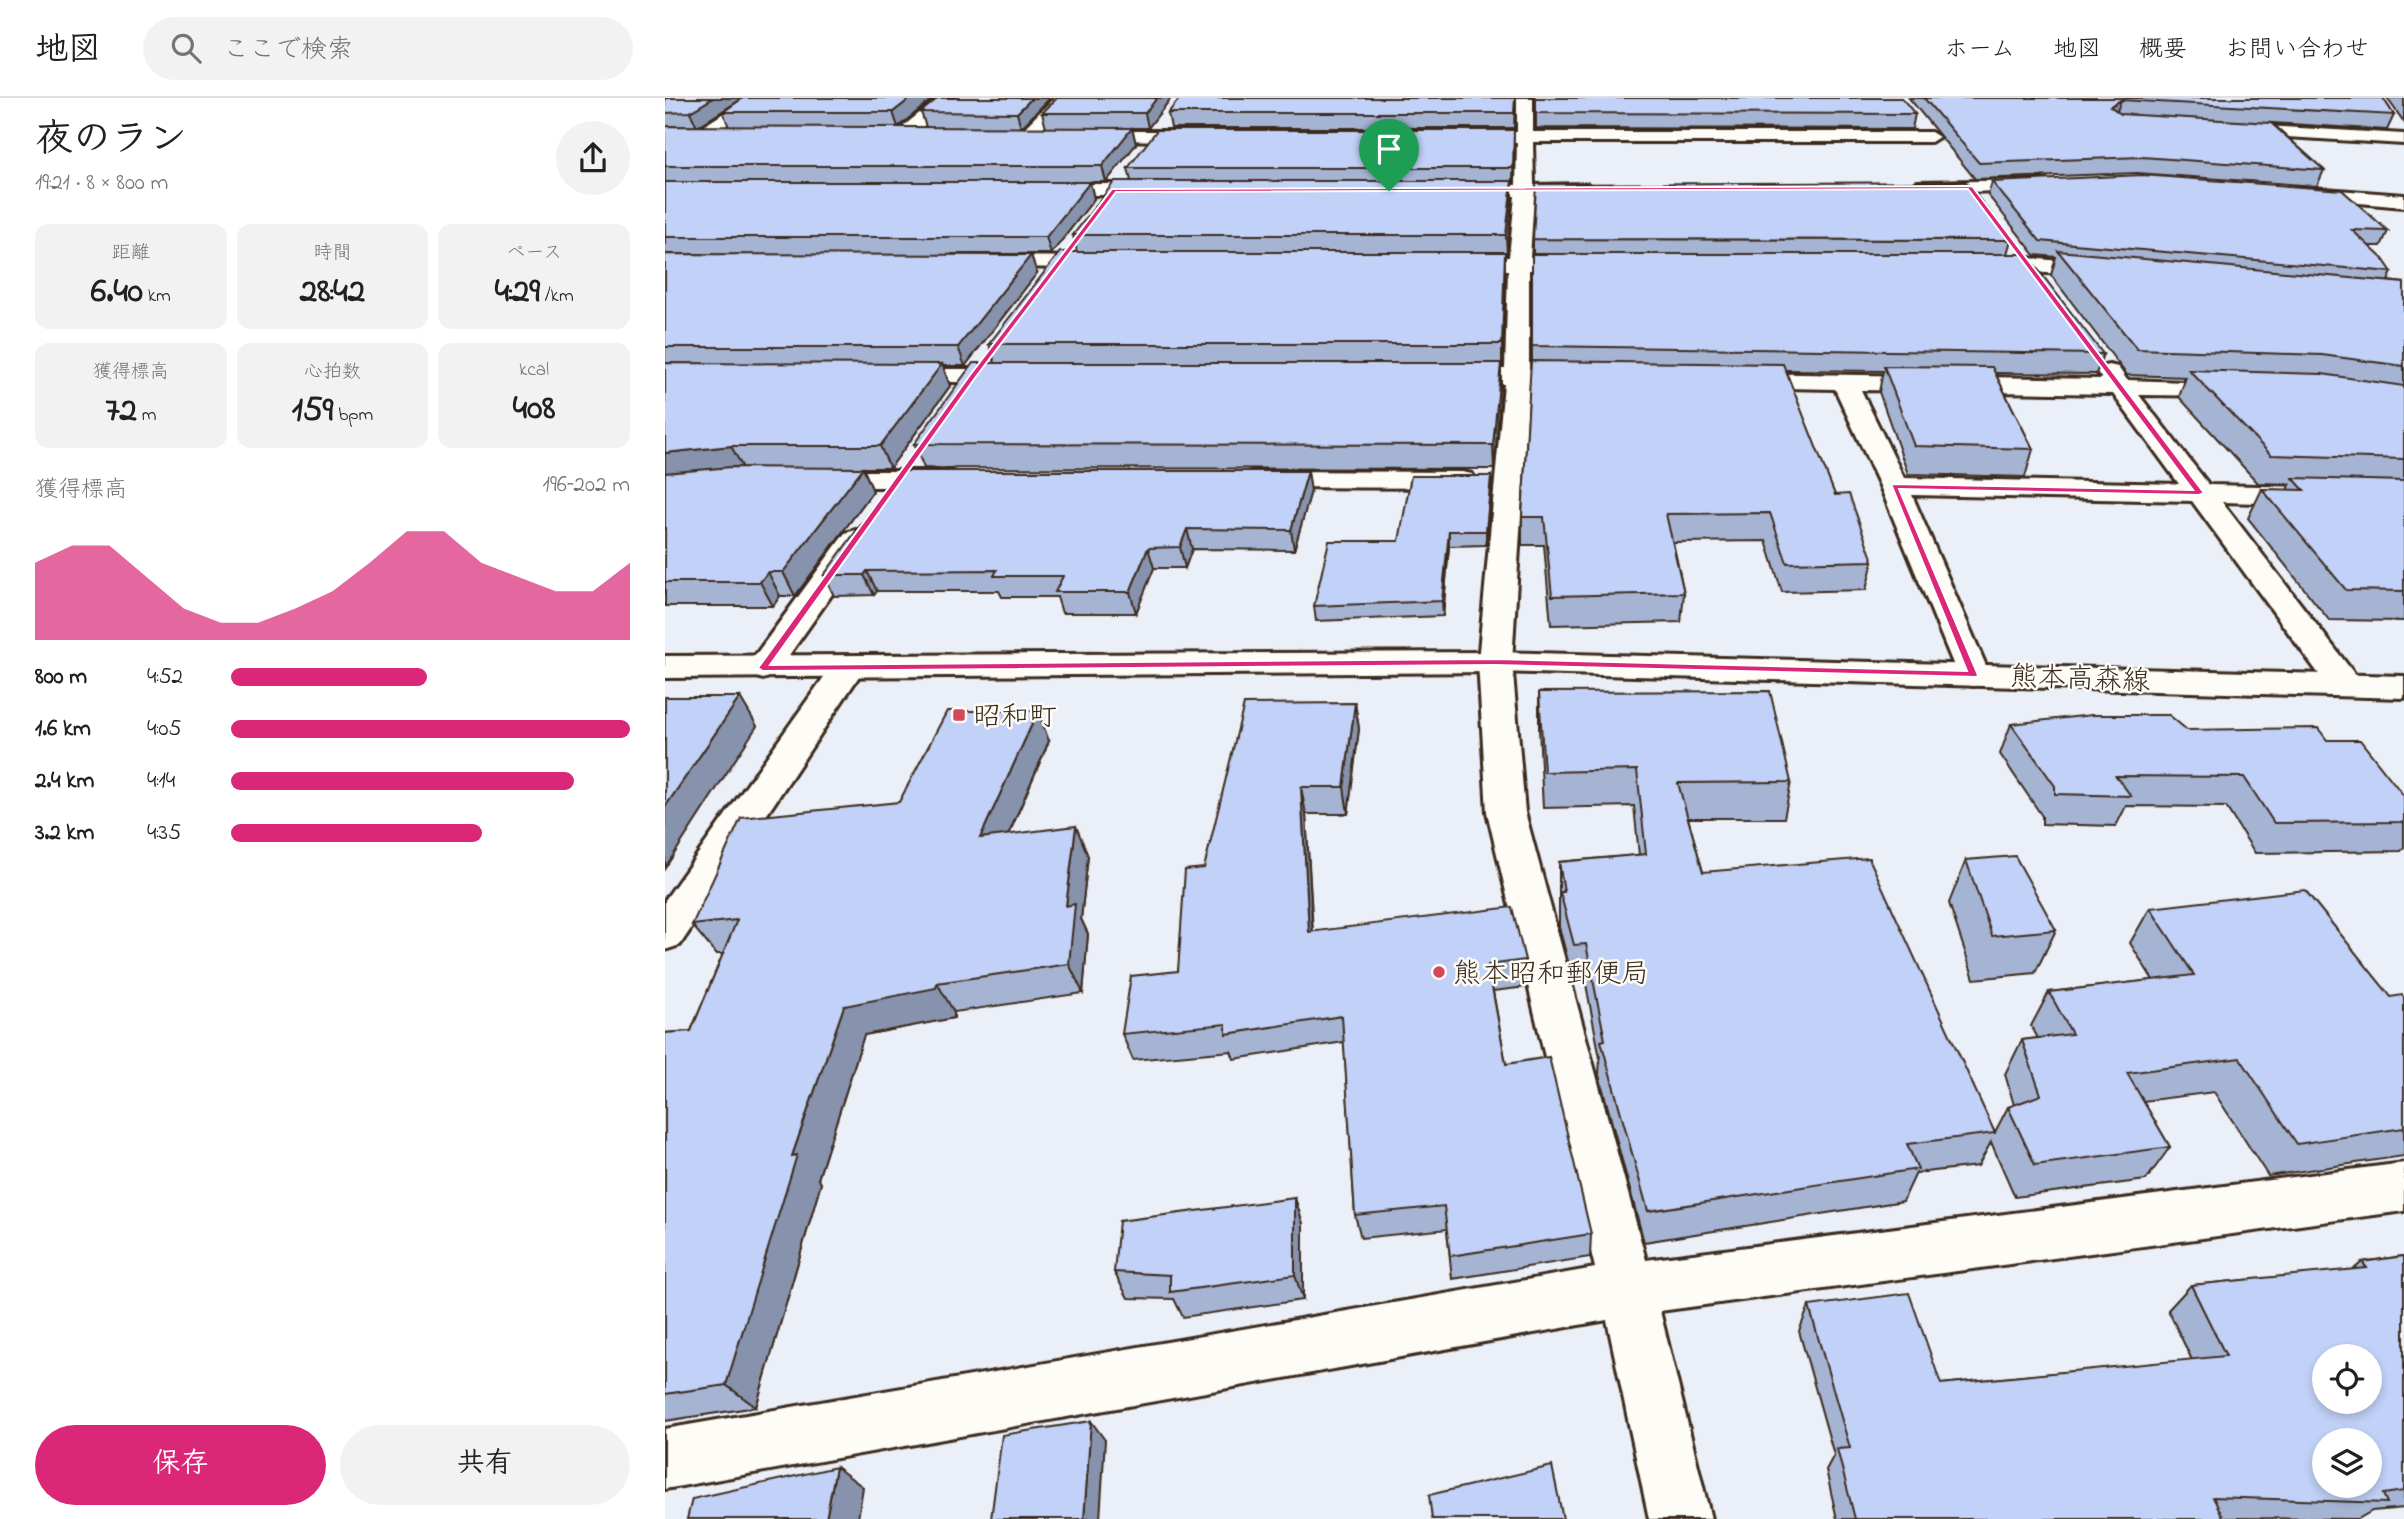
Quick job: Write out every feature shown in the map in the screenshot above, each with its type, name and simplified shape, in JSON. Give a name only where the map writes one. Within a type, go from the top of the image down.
[{"type":"street","points":[[665,159],[758,98]]},
{"type":"street","points":[[930,136],[896,136],[947,98]]},
{"type":"street","points":[[1063,98],[1020,136],[1221,136]]},
{"type":"street","points":[[1525,98],[1525,190],[1519,264],[1517,376],[1495,662],[1506,812],[1627,1289],[1680,1519]]},
{"type":"street","points":[[1099,211],[1167,117]]},
{"type":"street","points":[[1483,137],[1935,143],[1915,118]]},
{"type":"street","points":[[2390,118],[2404,138]]},
{"type":"street","points":[[2212,128],[2404,138]]},
{"type":"street","points":[[665,135],[728,135]]},
{"type":"street","points":[[1954,167],[1986,209]]},
{"type":"street","points":[[1900,188],[2053,184]]},
{"type":"street","points":[[1019,190],[1183,190]]},
{"type":"street","points":[[1444,191],[1608,190]]},
{"type":"street","points":[[2284,192],[2404,201]]},
{"type":"street","points":[[1044,283],[1076,242]]},
{"type":"street","points":[[2012,242],[2045,286]]},
{"type":"street","points":[[965,262],[1130,262]]},
{"type":"street","points":[[1436,263],[1602,264]]},
{"type":"street","points":[[1959,264],[2028,264],[2126,273]]},
{"type":"street","points":[[2094,352],[2344,684]]},
{"type":"street","points":[[875,376],[1042,376]]},
{"type":"street","points":[[1419,376],[1612,378]]},
{"type":"street","points":[[1721,379],[2255,389]]},
{"type":"street","points":[[1844,381],[1894,486],[1973,675]]},
{"type":"street","points":[[795,479],[893,487],[968,479]]},
{"type":"street","points":[[1232,479],[1509,480]]},
{"type":"street","points":[[1894,486],[2404,498]]},
{"type":"street","points":[[763,668],[893,487]]},
{"type":"street","name":"熊本高森線","points":[[665,667],[1495,662],[2404,687]]},
{"type":"street","points":[[665,933],[848,667]]},
{"type":"street","points":[[665,1459],[1627,1289],[2404,1187]]},
{"type":"building","points":[[665,98],[713,98],[690,112],[665,113]]},
{"type":"building","points":[[743,98],[911,98],[893,112],[723,112]]},
{"type":"building","points":[[938,98],[1032,98],[1017,113],[921,112]]},
{"type":"building","points":[[1057,98],[1157,98],[1145,113],[1042,113]]},
{"type":"building","points":[[1180,98],[1515,98],[1514,113],[1168,113]]},
{"type":"building","points":[[1536,98],[1902,98],[1915,114],[1536,113]]},
{"type":"building","points":[[1924,98],[2383,98],[2394,115],[2121,100],[2110,106],[2121,114],[2271,123],[2324,170],[2142,157],[1979,163]]},
{"type":"building","points":[[665,126],[1132,128],[1102,166],[665,166]]},
{"type":"building","points":[[1157,130],[1514,130],[1513,168],[1128,168]]},
{"type":"building","points":[[2142,175],[2342,190],[2388,231],[2352,230],[2383,259],[2392,272],[2040,241],[1992,182]]},
{"type":"building","points":[[1115,181],[1512,181],[1506,235],[1073,235]]},
{"type":"building","points":[[665,182],[1090,182],[1046,237],[665,237]]},
{"type":"building","points":[[1966,182],[2011,240],[1533,239],[1536,184]]},
{"type":"building","points":[[2058,251],[2404,283],[2404,366],[2322,355],[2137,349]]},
{"type":"building","points":[[1060,252],[1505,252],[1502,344],[989,344]]},
{"type":"building","points":[[665,254],[1031,255],[958,347],[665,347]]},
{"type":"building","points":[[1532,254],[2026,254],[2103,354],[1532,346]]},
{"type":"building","points":[[1531,361],[1783,364],[1835,495],[1849,494],[1873,561],[1787,563],[1770,513],[1666,514],[1684,593],[1552,596],[1544,517],[1522,517]]},
{"type":"building","points":[[665,363],[942,364],[880,446],[731,446],[665,453]]},
{"type":"building","points":[[973,363],[1501,363],[1493,445],[914,444]]},
{"type":"building","points":[[1884,366],[1992,367],[2033,449],[1914,446]]},
{"type":"building","points":[[2189,370],[2322,374],[2404,386],[2404,459],[2271,455]]},
{"type":"building","points":[[731,467],[863,468],[783,572],[768,572],[760,582],[665,582],[665,473]]},
{"type":"building","points":[[900,471],[1308,471],[1291,530],[1187,529],[1180,547],[1148,548],[1130,592],[1055,592],[1063,576],[994,576],[997,570],[867,571],[864,575],[824,575]]},
{"type":"building","points":[[1411,476],[1491,476],[1486,531],[1449,531],[1442,601],[1314,606],[1329,541],[1399,541]]},
{"type":"building","points":[[2293,478],[2404,481],[2404,591],[2346,590],[2262,489],[2304,490]]},
{"type":"building","points":[[1770,691],[1791,782],[1678,783],[1703,872],[1869,858],[1995,1133],[1907,1144],[1918,1169],[1648,1211],[1601,1041],[1605,1040],[1586,944],[1574,945],[1560,892],[1564,892],[1559,862],[1646,854],[1637,770],[1544,772],[1539,692]]},
{"type":"building","points":[[665,697],[740,697],[665,807]]},
{"type":"building","points":[[1355,703],[1344,787],[1301,787],[1309,932],[1512,907],[1525,960],[1488,965],[1506,1064],[1549,1057],[1591,1234],[1450,1256],[1444,1206],[1355,1215],[1342,1016],[1226,1034],[1226,1024],[1122,1034],[1131,976],[1178,971],[1185,870],[1204,868],[1244,704]]},
{"type":"building","points":[[947,711],[1038,711],[980,838],[1076,826],[1066,906],[1075,904],[1069,964],[937,983],[936,988],[844,1006],[792,1156],[797,1155],[726,1385],[665,1394],[665,1033],[691,1031],[737,920],[692,925],[741,818],[899,802]]},
{"type":"building","points":[[2092,715],[2169,715],[2187,730],[2318,728],[2327,740],[2360,740],[2404,796],[2404,822],[2274,823],[2244,777],[2116,776],[2131,796],[2055,794],[2055,786],[2011,724]]},
{"type":"building","points":[[2015,856],[2056,930],[1992,936],[1966,860]]},
{"type":"building","points":[[2305,890],[2391,997],[2402,995],[2404,998],[2404,1128],[2297,1144],[2240,1058],[2127,1073],[2170,1147],[2035,1165],[2008,1107],[2041,1095],[2022,1040],[2072,1034],[2049,992],[2194,975],[2150,908]]},
{"type":"building","points":[[1295,1198],[1295,1275],[1170,1292],[1170,1275],[1114,1272],[1119,1221]]},
{"type":"building","points":[[2404,1256],[2404,1491],[2383,1494],[2387,1503],[2213,1497],[2224,1519],[1855,1519],[1837,1449],[1850,1448],[1809,1306],[1909,1293],[1941,1384],[2226,1356],[2191,1285],[2367,1268],[2362,1262]]},
{"type":"building","points":[[1091,1421],[1084,1519],[991,1519],[1002,1435]]},
{"type":"building","points":[[1552,1466],[1563,1519],[1432,1519],[1429,1495]]},
{"type":"building","points":[[836,1467],[826,1519],[687,1519],[692,1499]]},
{"type":"place","name":"昭和町","points":[[959,715]]},
{"type":"place","name":"熊本昭和郵便局","points":[[1439,972]]},
{"type":"route","points":[[1970,188],[2199,493],[1894,486],[1973,675],[1495,662],[763,668],[973,376],[1114,190],[1389,191],[1970,188]]}]
